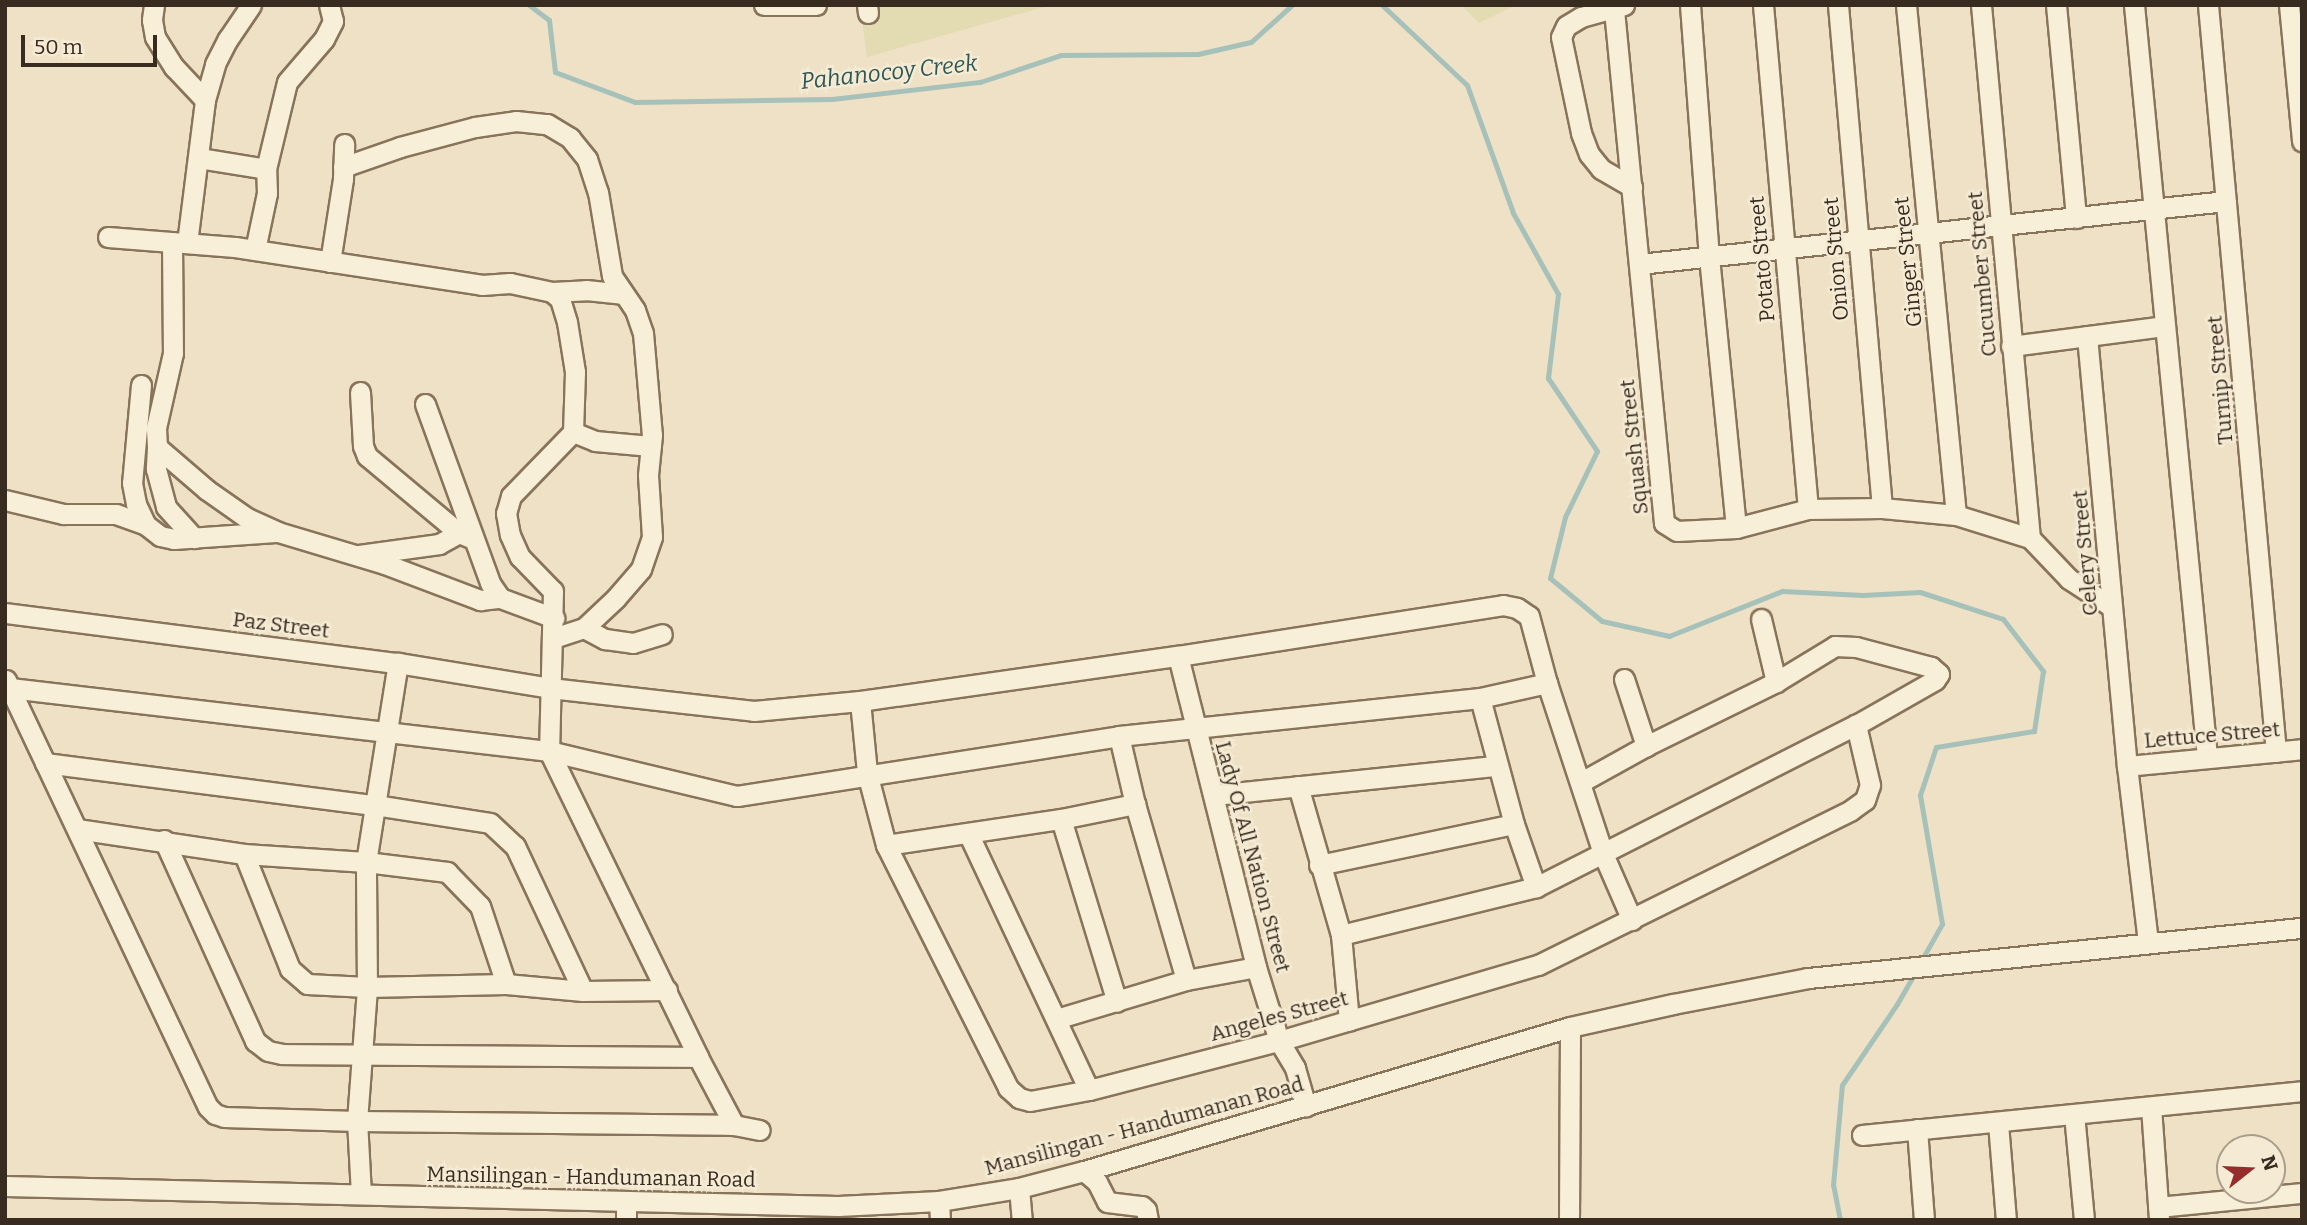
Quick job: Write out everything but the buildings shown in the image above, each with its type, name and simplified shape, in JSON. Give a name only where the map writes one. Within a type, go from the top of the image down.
[{"type":"street","points":[[154,5],[152,20],[155,37],[174,66],[205,100]]},
{"type":"street","points":[[194,538],[166,507],[156,469],[156,428],[173,353],[179,243],[199,158],[205,100],[215,64],[251,5]]},
{"type":"street","points":[[255,250],[267,193],[266,169],[287,82],[324,40],[333,21],[329,5]]},
{"type":"street","points":[[764,5],[807,6]]},
{"type":"street","points":[[1690,5],[1709,257],[1736,528]]},
{"type":"street","name":"Potato Street","points":[[1763,5],[1808,509]]},
{"type":"street","name":"Onion Street","points":[[1838,5],[1882,508]]},
{"type":"street","name":"Ginger Street","points":[[1906,5],[1956,515]]},
{"type":"street","name":"Cucumber Street","points":[[1981,5],[2030,538]]},
{"type":"street","points":[[2056,5],[2076,218]]},
{"type":"street","points":[[2134,5],[2207,756]]},
{"type":"street","name":"Turnip Street","points":[[2208,5],[2276,752]]},
{"type":"street","points":[[2289,5],[2297,48],[2301,129]]},
{"type":"street","points":[[1619,8],[1581,17],[1566,26],[1561,37],[1578,121],[1589,154],[1601,169],[1632,187]]},
{"type":"street","name":"Squash Street","points":[[1619,8],[1632,187],[1664,523],[1677,531],[1736,528],[1808,509],[1882,508],[1956,515],[2030,538],[2069,579],[2112,607]]},
{"type":"street","points":[[343,167],[400,147],[475,127],[516,121],[547,124],[570,138],[587,159],[598,192],[612,276],[635,310],[643,332],[651,446],[648,475],[652,537],[641,569],[584,628],[553,638]]},
{"type":"street","points":[[330,262],[344,144]]},
{"type":"street","points":[[199,158],[266,169]]},
{"type":"street","points":[[1639,264],[2226,201]]},
{"type":"street","points":[[108,237],[255,250],[482,285],[510,283],[552,292],[586,290],[622,294]]},
{"type":"street","points":[[552,292],[560,299],[568,322],[575,372],[573,432],[520,485],[511,496],[506,513],[510,535],[520,557],[553,591],[549,751],[698,1057],[734,1125]]},
{"type":"street","points":[[2011,346],[2164,326]]},
{"type":"street","name":"Celery Street","points":[[2087,336],[2127,765],[2148,943]]},
{"type":"street","points":[[141,385],[132,483],[136,504],[146,525]]},
{"type":"street","points":[[360,392],[363,446],[368,456],[466,536]]},
{"type":"street","points":[[425,404],[466,536],[500,598]]},
{"type":"street","points":[[573,432],[594,440],[651,446]]},
{"type":"street","points":[[157,447],[206,490],[247,518],[278,532],[357,555],[480,600],[500,598],[554,618]]},
{"type":"street","points":[[5,500],[63,514],[116,514],[146,525],[160,536],[174,539],[278,532]]},
{"type":"street","points":[[357,555],[439,544],[466,536]]},
{"type":"street","name":"Paz Street","points":[[5,613],[398,663],[550,688],[754,711],[860,701],[1503,606],[1517,608],[1529,616],[1547,683]]},
{"type":"street","points":[[1761,619],[1776,682]]},
{"type":"street","points":[[584,628],[605,639],[633,643],[662,634]]},
{"type":"street","points":[[1341,935],[1536,887],[1604,856],[1856,725],[1935,680],[1939,674],[1937,670],[1856,647],[1835,646],[1776,682],[1646,746],[1581,782]]},
{"type":"street","name":"Lady Of All Nation Street","points":[[1178,656],[1256,967],[1279,1041],[1294,1068],[1306,1106]]},
{"type":"street","points":[[361,1194],[357,1121],[367,987],[366,862],[398,663]]},
{"type":"street","points":[[1624,679],[1646,746]]},
{"type":"street","points":[[8,683],[387,733],[549,751],[737,796],[867,773],[1119,736],[1480,698],[1547,683],[1604,856],[1632,920]]},
{"type":"street","points":[[8,683],[208,1107],[225,1117],[734,1125],[760,1130]]},
{"type":"street","points":[[1480,698],[1514,824],[1536,887]]},
{"type":"street","name":"Angeles Street","points":[[860,701],[867,773],[886,845],[1007,1088],[1019,1098],[1030,1101],[1089,1090],[1279,1041],[1538,965],[1851,810],[1864,800],[1870,785],[1856,725]]},
{"type":"street","points":[[1119,736],[1135,804],[1186,980]]},
{"type":"street","name":"Lettuce Street","points":[[2127,765],[2302,749]]},
{"type":"street","points":[[45,764],[375,805],[490,823],[515,846],[583,991]]},
{"type":"street","points":[[1214,795],[1497,766]]},
{"type":"street","points":[[1298,786],[1341,935],[1349,1021]]},
{"type":"street","points":[[886,845],[1061,819],[1135,804]]},
{"type":"street","points":[[1061,819],[1117,1002]]},
{"type":"street","points":[[1319,865],[1514,824]]},
{"type":"street","points":[[77,829],[244,854],[366,862],[447,872],[480,906],[506,984]]},
{"type":"street","points":[[968,833],[1089,1090]]},
{"type":"street","points":[[164,841],[255,1041],[268,1051],[282,1054],[698,1057]]},
{"type":"street","points":[[244,854],[290,969],[297,978],[307,984],[367,987],[506,984],[583,991],[667,990]]},
{"type":"street","name":"Mansilingan - Handumanan Road","points":[[5,1186],[361,1194],[626,1210],[838,1213],[940,1210],[1084,1171],[1570,1027],[1808,978],[2302,928]]},
{"type":"street","points":[[1056,1019],[1186,980],[1256,967]]},
{"type":"street","points":[[1569,1220],[1570,1027]]},
{"type":"street","points":[[1862,1136],[2302,1091]]},
{"type":"street","points":[[2151,1107],[2159,1213],[2302,1193]]},
{"type":"street","points":[[2074,1114],[2084,1220]]},
{"type":"street","points":[[1997,1123],[2006,1220]]},
{"type":"street","points":[[1917,1129],[1924,1220]]},
{"type":"street","points":[[1084,1171],[1097,1182],[1107,1202],[1142,1206],[1146,1210],[1148,1220]]},
{"type":"street","points":[[1019,1188],[1022,1220]]},
{"type":"shaded area","points":[[860,5],[1051,5],[867,57]]},
{"type":"shaded area","points":[[1461,5],[1516,5],[1479,23]]},
{"type":"waterway","name":"Pahanocoy Creek","points":[[529,5],[549,20],[555,72],[635,102],[832,99],[980,82],[1061,55],[1198,54],[1251,42],[1292,5]]},
{"type":"waterway","name":"Pahanocoy Creek","points":[[1382,5],[1467,85],[1513,213],[1558,294],[1548,378],[1597,451],[1565,517],[1550,578],[1602,621],[1669,636],[1782,591],[1863,595],[1920,592],[2003,619],[2043,671],[2034,731],[1936,747],[1920,795],[1942,924],[1921,961]]},
{"type":"waterway","name":"Pahanocoy Creek","points":[[1840,1220],[1833,1185],[1842,1085],[1915,973]]}]
